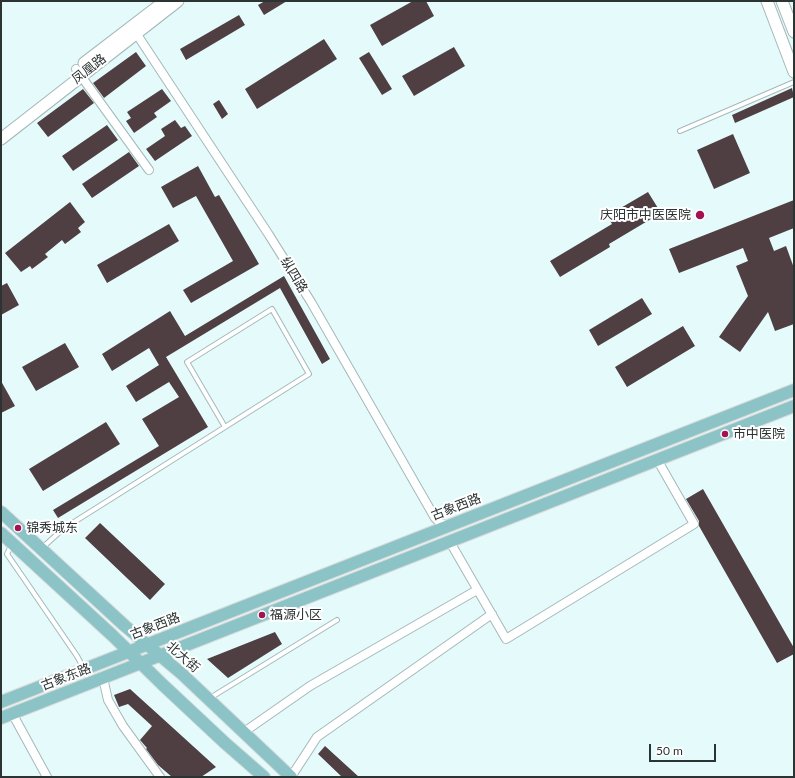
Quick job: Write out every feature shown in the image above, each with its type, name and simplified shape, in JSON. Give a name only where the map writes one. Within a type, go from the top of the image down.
[{"type":"main road","name":"古象西路","points":[[129,651],[794,390]]},
{"type":"main road","points":[[141,663],[658,461],[794,406]]},
{"type":"main road","name":"北大街","points":[[1,512],[147,645],[182,674],[291,777]]},
{"type":"main road","points":[[1,534],[264,777]]},
{"type":"main road","name":"古象东路","points":[[1,702],[129,651]]},
{"type":"main road","name":"古象东路","points":[[7,715],[141,663]]},
{"type":"street","name":"凤凰路","points":[[1,129],[132,31],[165,1]]},
{"type":"street","name":"凤凰路","points":[[132,31],[178,1]]},
{"type":"street","points":[[767,1],[794,72]]},
{"type":"street","points":[[782,1],[794,32]]},
{"type":"street","name":"纵四路","points":[[132,31],[180,98],[278,248],[311,302],[435,518],[440,523],[448,526]]},
{"type":"street","name":"纵四路","points":[[132,31],[261,231],[306,305],[431,520],[432,527],[427,534]]},
{"type":"street","name":"凤凰路","points":[[1,138],[79,72]]},
{"type":"street","points":[[79,72],[149,170]]},
{"type":"street","points":[[450,542],[506,639],[694,524],[658,461]]},
{"type":"street","points":[[244,732],[310,686],[477,590]]},
{"type":"street","points":[[291,777],[317,737],[492,614]]},
{"type":"street","points":[[103,678],[108,700],[123,726],[160,777]]},
{"type":"street","points":[[7,715],[47,777]]},
{"type":"lane","points":[[680,131],[794,82]]},
{"type":"lane","points":[[40,549],[63,529],[226,427],[309,374],[272,309],[187,362],[226,427]]},
{"type":"lane","points":[[12,544],[7,554],[77,656],[84,669]]},
{"type":"lane","points":[[208,699],[337,620]]},
{"type":"building","points":[[265,1],[287,1],[264,15],[258,5]]},
{"type":"building","points":[[413,1],[426,1],[434,16],[382,46],[370,25]]},
{"type":"building","points":[[239,15],[245,25],[186,60],[180,49]]},
{"type":"building","points":[[324,39],[337,59],[257,109],[245,89]]},
{"type":"building","points":[[454,47],[465,66],[414,96],[402,76]]},
{"type":"building","points":[[136,52],[146,66],[104,98],[93,83]]},
{"type":"building","points":[[369,52],[392,89],[382,95],[359,58]]},
{"type":"building","points":[[792,88],[794,97],[735,123],[732,115]]},
{"type":"building","points":[[83,89],[94,103],[48,137],[37,123]]},
{"type":"building","points":[[162,89],[171,101],[154,113],[157,117],[134,133],[126,121],[131,118],[127,112]]},
{"type":"building","points":[[219,100],[228,114],[222,119],[213,104]]},
{"type":"building","points":[[175,120],[181,128],[185,126],[192,136],[155,161],[146,149],[165,136],[161,129]]},
{"type":"building","points":[[107,125],[118,140],[73,171],[62,156]]},
{"type":"building","points":[[733,134],[750,173],[714,189],[697,150]]},
{"type":"building","points":[[129,152],[139,166],[92,198],[82,184]]},
{"type":"building","points":[[198,166],[215,197],[219,195],[259,264],[191,303],[183,290],[233,261],[196,196],[173,208],[161,187]]},
{"type":"building","points":[[648,192],[661,213],[609,244],[610,247],[560,277],[550,261],[612,224],[607,216]]},
{"type":"building","points":[[794,200],[794,228],[769,238],[774,251],[786,246],[794,268],[794,324],[775,331],[768,312],[740,352],[719,337],[748,296],[736,266],[748,261],[743,248],[679,273],[669,249]]},
{"type":"building","points":[[70,202],[85,222],[78,228],[81,232],[65,244],[62,240],[45,254],[48,257],[32,269],[30,266],[21,272],[5,253]]},
{"type":"building","points":[[169,224],[179,241],[107,283],[97,265]]},
{"type":"building","points":[[284,276],[330,359],[322,364],[280,288],[166,357],[208,427],[58,518],[53,510],[159,446],[142,419],[179,397],[169,382],[136,402],[126,386],[159,365],[149,348],[112,371],[102,354],[170,311],[185,336]]},
{"type":"building","points":[[7,283],[19,305],[1,315],[1,286]]},
{"type":"building","points":[[642,298],[652,314],[598,346],[589,330]]},
{"type":"building","points":[[683,326],[695,346],[627,387],[615,367]]},
{"type":"building","points":[[65,343],[79,367],[36,391],[22,367]]},
{"type":"building","points":[[1,381],[15,406],[1,413]]},
{"type":"building","points":[[106,422],[120,444],[43,491],[29,469]]},
{"type":"building","points":[[703,489],[794,648],[794,654],[777,663],[699,526],[699,521],[686,499]]},
{"type":"building","points":[[100,523],[165,584],[150,600],[85,538]]},
{"type":"building","points":[[275,632],[282,644],[228,678],[207,659]]},
{"type":"building","points":[[130,689],[216,767],[201,777],[172,777],[158,765],[140,740],[152,726],[128,704],[119,707],[114,695]]},
{"type":"building","points":[[325,746],[359,777],[342,777],[318,754]]},
{"type":"place","name":"庆阳市中医医院","points":[[700,215]]},
{"type":"place","name":"市中医院","points":[[725,434]]},
{"type":"place","name":"锦秀城东","points":[[18,528]]},
{"type":"place","name":"福源小区","points":[[262,615]]}]
